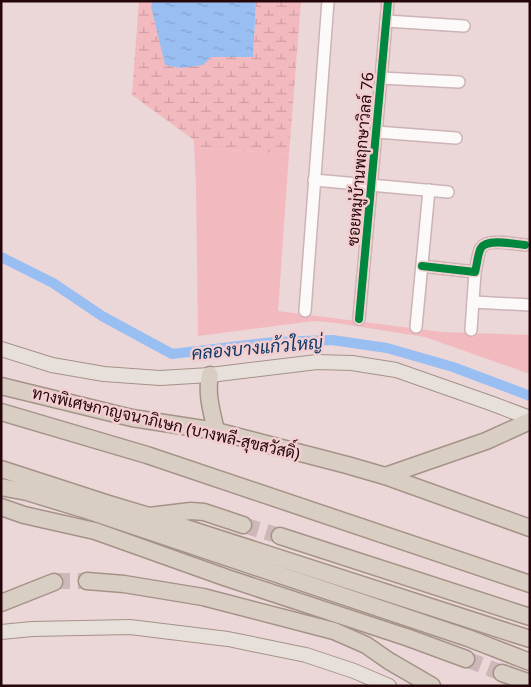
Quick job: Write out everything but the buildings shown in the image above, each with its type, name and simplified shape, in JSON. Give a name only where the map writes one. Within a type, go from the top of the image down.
[{"type":"highway","points":[[210,375],[209,395],[216,431]]},
{"type":"highway","points":[[1,376],[54,398]]},
{"type":"highway","name":"ทางพิเศษกาญจนาภิเษก (บางพลี-สุขสวัสดิ์)","points":[[1,386],[132,418],[216,431],[385,476],[530,528]]},
{"type":"highway","points":[[1,412],[147,455],[530,584]]},
{"type":"highway","points":[[385,476],[486,441],[530,419]]},
{"type":"highway","points":[[1,469],[530,639]]},
{"type":"highway","points":[[1,487],[27,492],[83,509],[468,638],[530,662]]},
{"type":"highway","points":[[1,493],[27,501],[95,531],[466,659]]},
{"type":"highway","points":[[1,507],[95,531]]},
{"type":"highway","points":[[149,516],[204,512],[243,524]]},
{"type":"highway","points":[[280,536],[530,617]]},
{"type":"highway","points":[[87,581],[124,584],[203,597],[334,631],[366,644],[389,661],[432,686]]},
{"type":"highway","points":[[1,603],[54,582]]},
{"type":"highway","points":[[502,673],[530,683]]},
{"type":"main road","points":[[1,348],[52,365],[104,374],[160,378],[210,375],[317,362],[352,363],[396,370],[530,419]]},
{"type":"main road","points":[[1,632],[32,629],[130,627],[228,639],[306,655],[354,671],[389,686]]},
{"type":"street","points":[[305,311],[328,1]]},
{"type":"street","name":"ซอยหมู่บ้านพฤกษาวิลล์ 76","points":[[359,319],[388,1]]},
{"type":"street","points":[[386,22],[464,26]]},
{"type":"street","points":[[381,78],[459,82]]},
{"type":"street","points":[[376,132],[456,138]]},
{"type":"street","points":[[314,180],[448,192]]},
{"type":"street","points":[[416,326],[429,190]]},
{"type":"street","points":[[471,330],[475,272],[480,248],[485,243],[492,242],[525,244]]},
{"type":"street","points":[[422,266],[475,272]]},
{"type":"street","points":[[473,302],[530,305]]},
{"type":"green space","points":[[139,1],[152,1],[151,6],[211,57],[253,57],[256,1],[301,1],[289,154],[198,148],[194,140],[132,95]]},
{"type":"green space","points":[[194,140],[198,148],[289,154],[278,311],[442,332],[530,335],[530,374],[425,337],[336,323],[314,321],[198,336]]},
{"type":"water","points":[[152,1],[256,1],[253,57],[211,57],[203,65],[181,68],[165,65],[151,6]]},
{"type":"waterway","name":"คลองบางแก้วใหญ่","points":[[1,257],[53,283],[102,316],[172,354],[274,342],[332,340],[387,348],[453,367],[530,396]]},
{"type":"tunnel","points":[[243,525],[280,536]]},
{"type":"tunnel","points":[[54,582],[87,581]]},
{"type":"tunnel","points":[[466,659],[502,673]]},
{"type":"cycle path","points":[[359,319],[388,1]]},
{"type":"cycle path","points":[[422,266],[475,272],[479,252],[484,245],[495,242],[525,245]]}]
